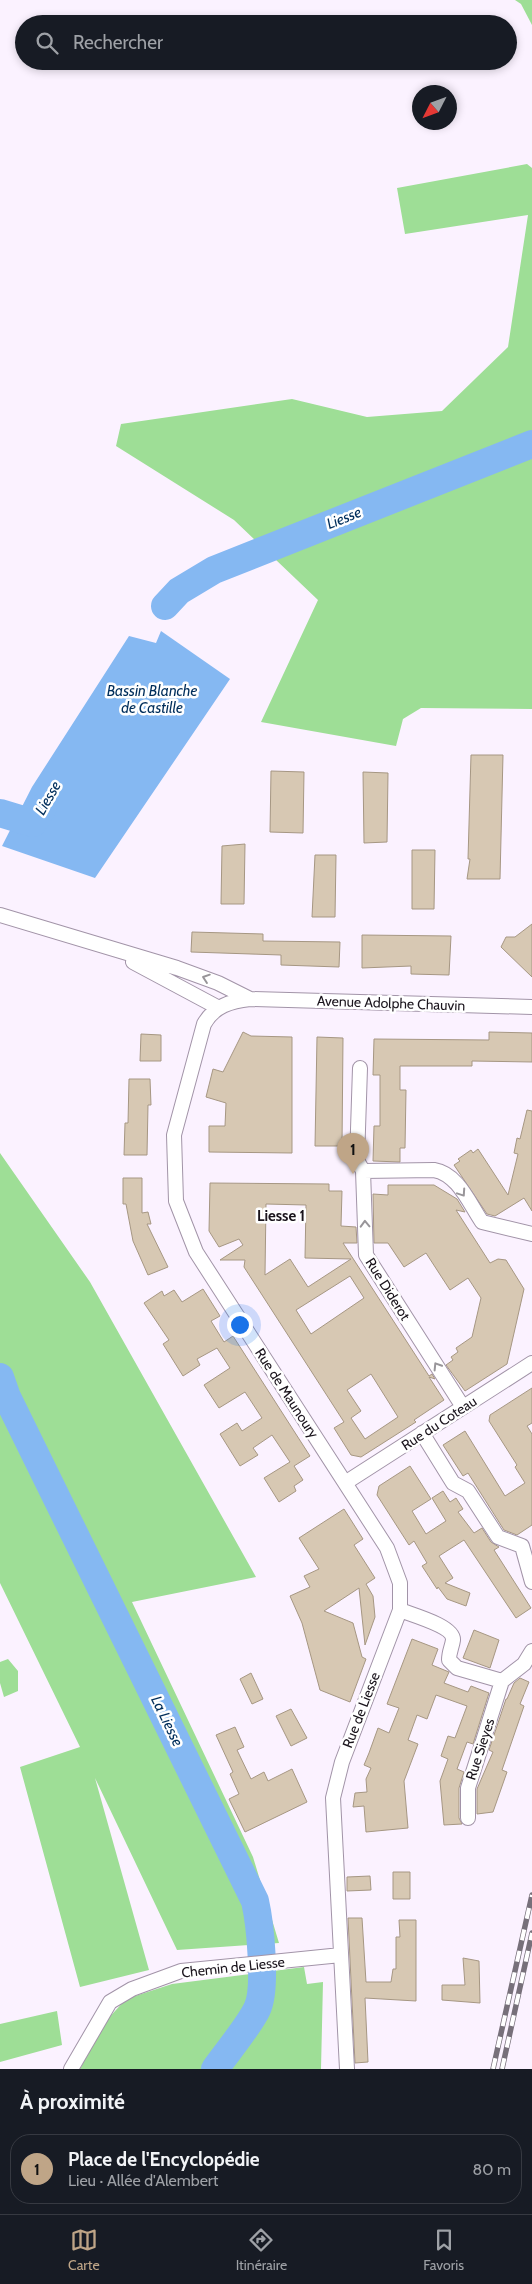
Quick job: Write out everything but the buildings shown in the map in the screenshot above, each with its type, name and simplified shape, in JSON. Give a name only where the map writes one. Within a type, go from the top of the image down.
[{"type":"street","points":[[0,915],[218,983],[250,999]]},
{"type":"street","points":[[110,950],[219,1008],[228,1002],[250,999]]},
{"type":"street","name":"Avenue Adolphe Chauvin","points":[[250,999],[532,1007]]},
{"type":"street","name":"Rue de Maunoury","points":[[219,1008],[206,1019],[198,1039],[174,1134],[176,1201],[196,1252],[388,1548],[400,1583],[400,1610]]},
{"type":"street","name":"Rue Diderot","points":[[360,1068],[357,1160],[363,1171],[366,1255],[463,1408]]},
{"type":"street","points":[[363,1171],[434,1170],[444,1172],[453,1179],[482,1222],[532,1234]]},
{"type":"street","name":"Rue du Coteau","points":[[345,1482],[532,1363]]},
{"type":"street","points":[[422,1433],[453,1483],[468,1491],[498,1537],[522,1546],[532,1582]]},
{"type":"street","points":[[400,1610],[444,1627],[451,1632],[453,1640],[449,1650],[449,1660],[457,1668],[502,1682],[524,1664],[532,1651]]},
{"type":"street","name":"Rue de Liesse","points":[[341,1955],[335,1812],[332,1798],[334,1786],[400,1610]]},
{"type":"street","name":"Rue Sieyes","points":[[468,1818],[468,1788],[502,1682]]},
{"type":"street","points":[[341,1955],[347,2069]]},
{"type":"street","name":"Chemin de Liesse","points":[[70,2069],[110,2002],[132,1988],[182,1971],[341,1955]]},
{"type":"green space","points":[[515,0],[532,0],[532,25],[521,4]]},
{"type":"green space","points":[[527,164],[532,168],[532,709],[421,708],[403,719],[396,746],[261,722],[318,600],[234,520],[116,446],[121,424],[292,399],[367,417],[442,411],[508,347],[528,215],[405,234],[397,188]]},
{"type":"green space","points":[[0,1153],[90,1282],[256,1577],[132,1602],[253,1857],[279,1943],[177,1950],[95,1778],[149,1970],[80,1987],[20,1767],[80,1747],[0,1583]]},
{"type":"green space","points":[[8,1659],[18,1671],[18,1691],[4,1697],[0,1683],[0,1662]]},
{"type":"green space","points":[[304,1967],[307,1984],[323,1982],[321,2069],[80,2069],[105,2022],[126,1999],[172,1984]]},
{"type":"green space","points":[[57,2011],[62,2045],[0,2062],[0,2024]]},
{"type":"water","name":"Bassin Blanche de Castille","points":[[161,631],[230,679],[95,878],[2,846],[32,787],[129,636],[156,643]]},
{"type":"waterway","name":"Liesse","points":[[165,606],[179,591],[214,570],[532,444]]},
{"type":"waterway","name":"Liesse","points":[[0,813],[33,823],[43,807]]},
{"type":"waterway","name":"La Liesse","points":[[0,1377],[7,1397],[255,1901],[262,1956],[260,2000],[249,2023],[215,2069]]},
{"type":"railway","points":[[493,2069],[532,1895]]},
{"type":"railway","points":[[502,2069],[532,1933]]},
{"type":"place","name":"Place de l'Encyclopédie","points":[[353,1174]]},
{"type":"district","name":"Liesse 1","points":[[281,1216]]}]
